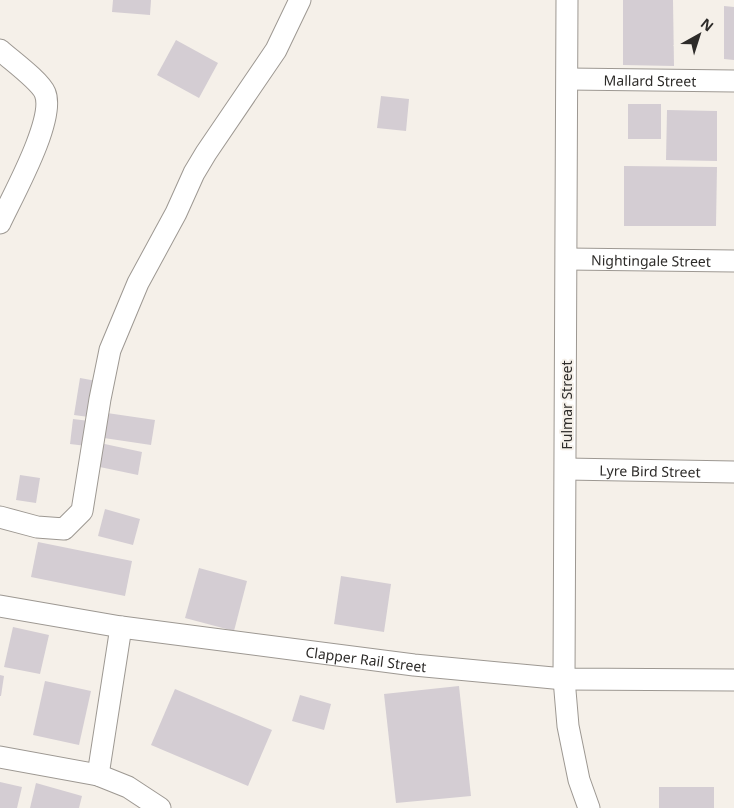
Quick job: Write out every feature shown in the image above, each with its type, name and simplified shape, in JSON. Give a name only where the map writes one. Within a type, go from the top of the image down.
[{"type":"street","points":[[0,518],[36,527],[64,529],[82,510],[98,408],[110,350],[138,283],[176,213],[194,173],[276,50],[300,0]]},
{"type":"street","name":"Fulmar Street","points":[[567,0],[564,679],[568,726],[579,780],[588,808]]},
{"type":"street","points":[[0,50],[45,93],[47,109],[42,131],[0,223]]},
{"type":"street","name":"Mallard Street","points":[[568,79],[734,81]]},
{"type":"street","name":"Nightingale Street","points":[[567,259],[734,261]]},
{"type":"street","name":"Lyre Bird Street","points":[[566,470],[734,472]]},
{"type":"street","name":"Clapper Rail Street","points":[[0,606],[121,627],[414,664],[564,679],[734,680]]},
{"type":"street","points":[[98,775],[121,627]]},
{"type":"street","points":[[0,757],[98,775],[128,787],[160,808]]},
{"type":"building","points":[[113,0],[151,0],[150,15],[112,12]]},
{"type":"building","points":[[623,0],[673,0],[674,66],[623,65]]},
{"type":"building","points":[[724,6],[734,7],[734,60],[724,59]]},
{"type":"building","points":[[176,40],[218,63],[199,98],[157,75]]},
{"type":"building","points":[[381,96],[409,99],[406,131],[377,128]]},
{"type":"building","points":[[628,104],[661,104],[661,139],[628,139]]},
{"type":"building","points":[[667,110],[717,111],[717,161],[666,160]]},
{"type":"building","points":[[624,166],[717,167],[716,226],[624,226]]},
{"type":"building","points":[[80,378],[102,382],[96,418],[74,415]]},
{"type":"building","points":[[107,413],[155,420],[151,445],[104,438]]},
{"type":"building","points":[[73,419],[98,422],[95,447],[70,444]]},
{"type":"building","points":[[100,443],[142,452],[138,475],[95,466]]},
{"type":"building","points":[[20,475],[40,478],[36,503],[16,500]]},
{"type":"building","points":[[105,509],[140,519],[133,545],[98,536]]},
{"type":"building","points":[[38,542],[132,561],[125,596],[31,577]]},
{"type":"building","points":[[199,568],[247,581],[234,631],[185,618]]},
{"type":"building","points":[[341,576],[391,584],[384,632],[334,624]]},
{"type":"building","points":[[13,627],[49,635],[40,674],[4,667]]},
{"type":"building","points":[[0,675],[4,676],[1,696],[0,696]]},
{"type":"building","points":[[45,681],[91,691],[79,745],[33,735]]},
{"type":"building","points":[[459,686],[471,796],[396,803],[384,694]]},
{"type":"building","points":[[175,689],[272,730],[248,786],[151,745]]},
{"type":"building","points":[[300,695],[331,704],[324,730],[292,721]]},
{"type":"building","points":[[0,782],[22,787],[17,808],[0,808]]},
{"type":"building","points":[[36,783],[82,796],[79,808],[30,808]]},
{"type":"building","points":[[659,787],[714,787],[714,808],[659,808]]}]
